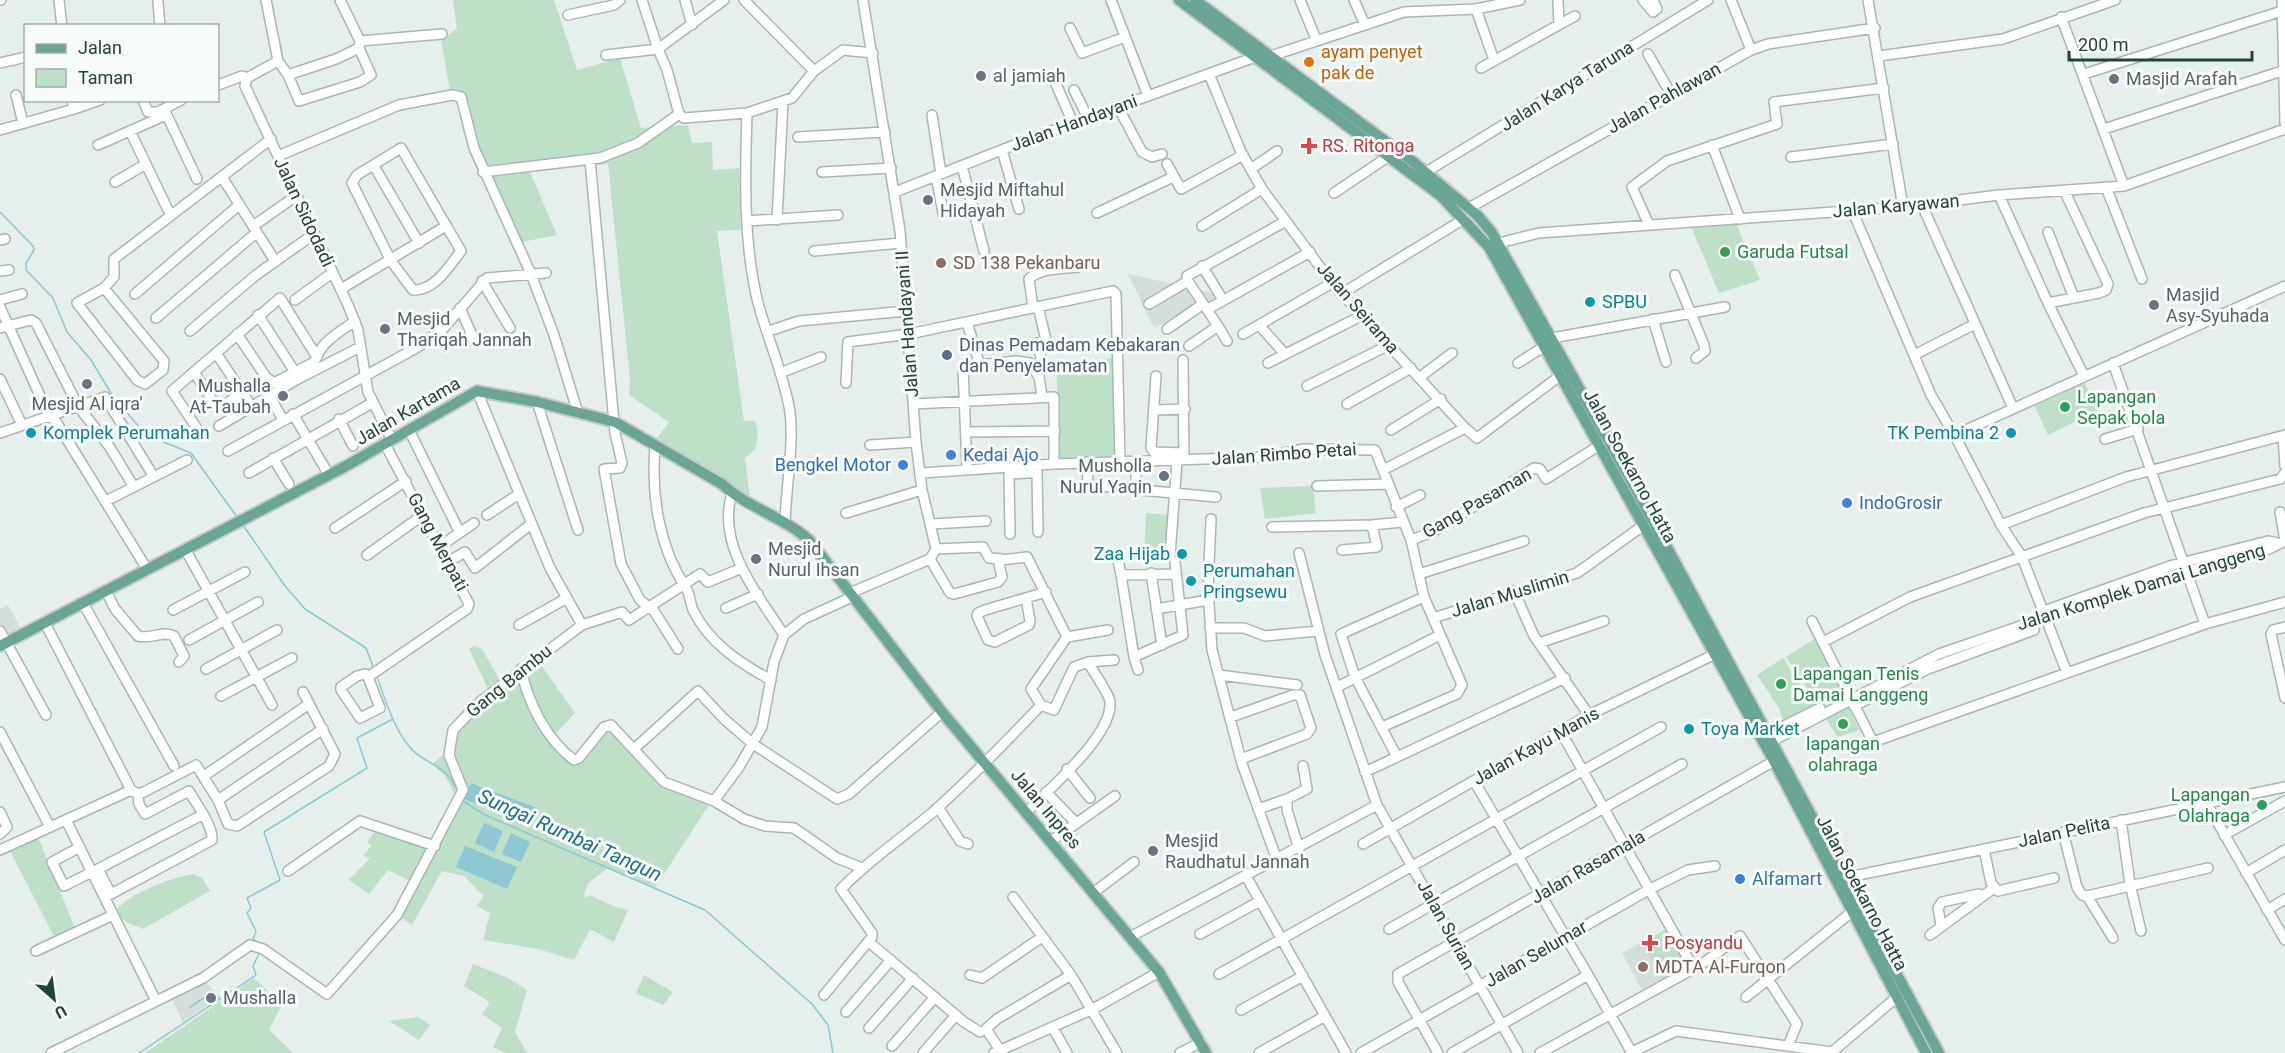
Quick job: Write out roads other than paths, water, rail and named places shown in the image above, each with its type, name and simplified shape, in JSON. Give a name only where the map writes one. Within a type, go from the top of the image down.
[{"type":"main road","name":"Jalan Soekarno Hatta","points":[[1179,0],[1386,150],[1426,172],[1466,214],[1549,342],[1561,375],[1600,445],[1629,488],[1644,525],[1713,655],[1774,761],[1897,997],[1922,1034],[1939,1053]]},
{"type":"main road","name":"Jalan Soekarno Hatta","points":[[1195,0],[1271,56],[1441,196],[1466,214],[1478,216],[1499,243],[1549,342],[1629,488],[1770,737],[1922,1034],[1926,1053]]},
{"type":"main road","name":"Jalan Kartama","points":[[3,644],[329,475],[477,391],[537,402],[615,422],[722,484],[732,493],[785,522],[810,541],[851,595]]},
{"type":"main road","name":"Jalan Inpres","points":[[851,595],[942,712],[1159,972],[1206,1053]]},
{"type":"street","points":[[59,0],[62,24]]},
{"type":"street","points":[[266,0],[278,61],[288,75],[299,102],[360,82],[371,75],[340,0]]},
{"type":"street","points":[[568,15],[614,4],[620,0]]},
{"type":"street","points":[[642,0],[654,42],[668,70],[679,114],[684,118],[747,113],[792,98],[814,71],[843,50],[873,53]]},
{"type":"street","points":[[685,0],[692,25]]},
{"type":"street","points":[[606,55],[658,49],[724,0]]},
{"type":"street","points":[[744,0],[814,71]]},
{"type":"street","name":"Jalan Handayani II","points":[[863,0],[895,192],[909,334],[916,442],[922,490],[936,549]]},
{"type":"street","points":[[1111,0],[1148,96]]},
{"type":"street","points":[[1299,0],[1316,39]]},
{"type":"street","points":[[1354,0],[1365,25]]},
{"type":"street","points":[[1271,56],[1316,39],[1365,25],[1403,7],[1476,9],[1520,0]]},
{"type":"street","points":[[1558,0],[1558,25]]},
{"type":"street","points":[[1643,0],[1653,12],[1657,9],[1653,0]]},
{"type":"street","name":"Jalan Karya Taruna","points":[[1426,172],[1708,0]]},
{"type":"street","points":[[1731,0],[1751,50]]},
{"type":"street","points":[[1872,0],[1903,207]]},
{"type":"street","points":[[1879,56],[1984,43],[2099,3],[2115,0]]},
{"type":"street","points":[[2282,0],[2285,123]]},
{"type":"street","points":[[158,2],[160,24]]},
{"type":"street","points":[[1476,9],[1494,60]]},
{"type":"street","points":[[2084,74],[2282,11]]},
{"type":"street","points":[[1481,68],[1575,16]]},
{"type":"street","points":[[2061,17],[2124,186]]},
{"type":"street","points":[[1070,28],[1082,53],[1125,37]]},
{"type":"street","name":"Jalan Pahlawan","points":[[1341,294],[1466,214],[1751,50],[1768,44],[1875,28]]},
{"type":"street","points":[[288,75],[359,44],[442,34]]},
{"type":"street","points":[[1648,54],[1671,94]]},
{"type":"street","points":[[0,63],[24,57]]},
{"type":"street","name":"Jalan Handayani","points":[[895,192],[1073,123],[1255,57]]},
{"type":"street","points":[[219,86],[242,76],[247,78],[278,61]]},
{"type":"street","points":[[2104,129],[2282,71]]},
{"type":"street","name":"Jalan Seirama","points":[[1209,74],[1243,155],[1262,189],[1341,294],[1441,399],[1465,428]]},
{"type":"street","points":[[1052,75],[1073,123]]},
{"type":"street","name":"Jalan Sidodadi","points":[[247,78],[245,86],[354,321],[364,375],[388,442]]},
{"type":"street","points":[[1649,225],[1632,187],[1666,161],[1778,123],[1774,102],[1884,88]]},
{"type":"street","points":[[1074,90],[1088,118]]},
{"type":"street","points":[[16,95],[23,123]]},
{"type":"street","points":[[278,156],[399,105],[458,95],[483,172],[531,274],[563,360],[578,413]]},
{"type":"street","points":[[777,219],[783,101]]},
{"type":"street","points":[[0,130],[73,105],[89,102]]},
{"type":"street","points":[[144,102],[148,112],[167,108]]},
{"type":"street","points":[[1118,107],[1142,152],[1152,157],[1162,154]]},
{"type":"street","points":[[98,145],[130,131],[167,108]]},
{"type":"street","points":[[167,108],[197,179]]},
{"type":"street","points":[[747,113],[747,221],[759,304],[769,331],[790,414],[785,522]]},
{"type":"street","points":[[483,172],[590,160],[610,155],[638,142],[679,114]]},
{"type":"street","points":[[932,115],[943,213]]},
{"type":"street","name":"Jalan Karyawan","points":[[1499,243],[1539,233],[1903,207],[1999,195],[2066,192],[2124,186],[2285,129]]},
{"type":"street","points":[[130,131],[168,210]]},
{"type":"street","points":[[798,137],[885,132]]},
{"type":"street","points":[[104,288],[164,361],[163,370],[145,384],[137,380],[79,309],[80,300],[104,288],[114,277],[114,260],[123,252],[271,140]]},
{"type":"street","points":[[1791,157],[1893,144]]},
{"type":"street","points":[[1712,145],[1740,219]]},
{"type":"street","points":[[401,148],[446,226],[461,251],[434,283],[420,290],[413,290],[391,261],[352,183],[357,175],[401,148]]},
{"type":"street","points":[[1002,150],[1019,209]]},
{"type":"street","points":[[1334,192],[1386,150]]},
{"type":"street","points":[[1251,169],[1277,151]]},
{"type":"street","points":[[1167,164],[1181,189],[1243,155]]},
{"type":"street","points":[[590,160],[615,422],[622,468],[604,469],[621,564],[640,600],[650,606],[678,649]]},
{"type":"street","points":[[116,182],[146,164]]},
{"type":"street","points":[[375,166],[419,243]]},
{"type":"street","points":[[962,166],[984,251]]},
{"type":"street","points":[[822,172],[891,168]]},
{"type":"street","points":[[222,177],[275,261]]},
{"type":"street","points":[[1097,213],[1173,177]]},
{"type":"street","points":[[2106,187],[2142,279]]},
{"type":"street","points":[[1202,226],[1262,189]]},
{"type":"street","points":[[2048,303],[2099,293],[2106,290],[2108,284],[2066,192]]},
{"type":"street","points":[[1999,195],[2084,376]]},
{"type":"street","points":[[156,318],[296,196]]},
{"type":"street","points":[[135,294],[239,204]]},
{"type":"street","points":[[1922,205],[2013,408]]},
{"type":"street","points":[[1852,210],[1916,354],[1931,396],[1956,438],[2001,525],[2022,557],[2067,673]]},
{"type":"street","points":[[747,221],[838,215]]},
{"type":"street","points":[[1227,341],[1187,276],[1286,221]]},
{"type":"street","points":[[341,289],[446,226]]},
{"type":"street","points":[[2048,231],[2074,298]]},
{"type":"street","points":[[190,331],[275,261],[314,234]]},
{"type":"street","points":[[814,251],[901,243]]},
{"type":"street","points":[[1167,329],[1310,252]]},
{"type":"street","points":[[1202,266],[1223,300]]},
{"type":"street","points":[[1042,361],[1037,344],[1046,340],[1029,279],[1039,272],[1078,267]]},
{"type":"street","points":[[296,300],[332,273]]},
{"type":"street","points":[[228,451],[418,347],[442,330],[482,281],[489,277],[546,273]]},
{"type":"street","points":[[1675,275],[1704,345],[1705,351],[1696,358]]},
{"type":"street","points":[[482,281],[510,328]]},
{"type":"street","points":[[1149,304],[1188,281]]},
{"type":"street","points":[[1243,334],[1332,283]]},
{"type":"street","points":[[1956,438],[1966,430],[2013,408],[2285,286]]},
{"type":"street","points":[[846,383],[848,342],[909,334],[1113,291],[1116,294],[1120,461]]},
{"type":"street","points":[[0,300],[22,294]]},
{"type":"street","points":[[200,433],[172,391],[276,299],[283,300],[318,357]]},
{"type":"street","points":[[0,307],[3,327],[49,416],[55,420],[147,569]]},
{"type":"street","points":[[1518,363],[1549,342],[1653,319],[1725,307]]},
{"type":"street","points":[[460,308],[475,342]]},
{"type":"street","points":[[769,331],[799,321],[906,311]]},
{"type":"street","points":[[258,315],[295,372]]},
{"type":"street","points":[[1268,363],[1361,316]]},
{"type":"street","points":[[1653,319],[1666,362]]},
{"type":"street","points":[[3,327],[31,320],[36,323],[78,406],[109,446],[134,487]]},
{"type":"street","points":[[237,334],[266,377],[274,383],[318,357],[324,345],[354,321]]},
{"type":"street","points":[[967,322],[980,366]]},
{"type":"street","points":[[1916,354],[1975,324]]},
{"type":"street","points":[[1259,325],[1284,353]]},
{"type":"street","points":[[1188,346],[1218,326]]},
{"type":"street","points":[[1307,386],[1389,345]]},
{"type":"street","points":[[194,372],[218,409],[221,422],[360,347]]},
{"type":"street","points":[[216,353],[245,397]]},
{"type":"street","points":[[1420,377],[1452,353]]},
{"type":"street","points":[[780,373],[820,357]]},
{"type":"street","points":[[1134,657],[1183,635],[1176,574],[1172,559],[1174,494],[1181,458],[1185,409],[1183,360]]},
{"type":"street","points":[[967,468],[963,367],[1016,362],[1030,363],[1039,376],[1042,396]]},
{"type":"street","points":[[2113,363],[2205,624]]},
{"type":"street","points":[[1347,404],[1411,368]]},
{"type":"street","points":[[1383,470],[1465,428],[1477,438],[1561,375]]},
{"type":"street","points":[[1156,376],[1151,448],[1154,452],[1181,458]]},
{"type":"street","points":[[218,409],[245,397],[266,377]]},
{"type":"street","points":[[0,379],[22,425]]},
{"type":"street","points":[[477,391],[531,524],[582,625]]},
{"type":"street","points":[[269,395],[283,420]]},
{"type":"street","points":[[0,433],[105,397],[154,477]]},
{"type":"street","points":[[913,404],[1054,397],[1054,464]]},
{"type":"street","points":[[1391,430],[1441,399]]},
{"type":"street","points":[[249,472],[372,402]]},
{"type":"street","points":[[537,402],[578,530]]},
{"type":"street","points":[[1155,410],[1185,409]]},
{"type":"street","points":[[293,414],[329,475]]},
{"type":"street","points":[[339,419],[353,446]]},
{"type":"street","points":[[2104,439],[2138,429]]},
{"type":"street","points":[[409,430],[458,529]]},
{"type":"street","points":[[966,432],[1055,431]]},
{"type":"street","points":[[2001,525],[2126,477],[2284,436],[2285,466]]},
{"type":"street","name":"Gang Merpati","points":[[372,674],[380,708],[360,718],[357,717],[341,687],[357,676],[372,674],[467,609],[469,601],[423,515],[388,442]]},
{"type":"street","points":[[870,445],[916,442]]},
{"type":"street","name":"Gang Pasaman","points":[[1411,540],[1435,531],[1534,468],[1540,470],[1546,479],[1600,445]]},
{"type":"street","points":[[655,447],[653,483],[661,535],[664,546],[688,592],[693,610],[708,633],[745,666],[771,680]]},
{"type":"street","name":"Jalan Rimbo Petai","points":[[921,473],[967,468],[1028,469],[1054,464],[1087,462],[1264,457],[1304,449],[1370,448],[1378,453],[1396,507],[1411,540],[1424,597],[1462,685],[1461,690],[1382,727]]},
{"type":"street","points":[[273,458],[290,484]]},
{"type":"street","points":[[106,501],[187,460]]},
{"type":"street","points":[[1136,461],[1136,489]]},
{"type":"street","points":[[1087,462],[1088,485],[1216,497]]},
{"type":"street","points":[[1010,534],[1009,474],[1028,469],[1037,472],[1038,531]]},
{"type":"street","points":[[1823,642],[1910,597],[2164,507],[2280,479],[2285,473]]},
{"type":"street","points":[[335,528],[406,481]]},
{"type":"street","points":[[1317,486],[1388,484]]},
{"type":"street","points":[[846,513],[922,490]]},
{"type":"street","points":[[732,493],[728,522],[732,546],[742,568],[784,635]]},
{"type":"street","points":[[488,514],[519,494]]},
{"type":"street","points":[[1396,507],[1420,495]]},
{"type":"street","name":"Jalan Komplek Damai Langgeng","points":[[1770,737],[1851,700],[1906,671],[1935,650],[2186,566],[2222,556],[2269,549],[2285,541],[2280,512]]},
{"type":"street","points":[[367,555],[423,515]]},
{"type":"street","points":[[1211,519],[1208,600],[1210,628],[1219,675],[1241,759],[1277,860]]},
{"type":"street","points":[[931,524],[986,520]]},
{"type":"street","points":[[1272,526],[1372,525],[1402,522]]},
{"type":"street","points":[[440,547],[474,523]]},
{"type":"street","points":[[448,562],[465,552],[475,568],[531,524]]},
{"type":"street","points":[[1342,550],[1377,547],[1372,525]]},
{"type":"street","name":"Jalan Muslimin","points":[[1433,618],[1577,573],[1644,525]]},
{"type":"street","points":[[1419,574],[1524,541]]},
{"type":"street","points":[[714,801],[762,727],[771,680],[784,635],[804,619],[930,559],[936,549],[982,547],[989,558],[1026,557],[1046,592],[1067,637]]},
{"type":"street","points":[[185,549],[272,705]]},
{"type":"street","name":"Jalan Surian","points":[[1299,553],[1317,614],[1318,631],[1377,805],[1518,1053]]},
{"type":"street","points":[[930,559],[950,593],[954,594],[1001,581],[999,564],[1002,559]]},
{"type":"street","points":[[1118,560],[1138,670]]},
{"type":"street","points":[[650,606],[682,583],[700,574],[708,582],[742,568]]},
{"type":"street","points":[[173,610],[245,572]]},
{"type":"street","points":[[1150,573],[1162,645]]},
{"type":"street","points":[[1121,574],[1176,574]]},
{"type":"street","points":[[105,591],[115,609],[138,636],[144,638],[158,633],[174,636],[180,642],[184,656],[179,662]]},
{"type":"street","points":[[1514,591],[1539,643],[1589,715]]},
{"type":"street","points":[[1026,598],[1029,625],[995,642],[988,640],[977,616],[978,613],[1026,598],[1046,592]]},
{"type":"street","points":[[726,608],[758,594]]},
{"type":"street","points":[[1397,757],[1355,677],[1341,638],[1342,631],[1424,597]]},
{"type":"street","points":[[519,625],[567,598]]},
{"type":"street","points":[[1156,609],[1208,600]]},
{"type":"street","points":[[189,640],[258,602]]},
{"type":"street","points":[[1812,621],[1868,736],[1876,742],[2205,624],[2285,602]]},
{"type":"street","points":[[83,603],[174,766]]},
{"type":"street","name":"Gang Bambu","points":[[155,999],[202,978],[250,945],[262,948],[327,994],[397,915],[458,801],[463,790],[449,755],[453,730],[481,701],[520,669],[582,625],[622,612],[629,620],[650,606]]},
{"type":"street","name":"Jalan Komplek Damai Langgeng","points":[[1906,671],[1994,639],[2044,614]]},
{"type":"street","points":[[1539,643],[1604,621]]},
{"type":"street","points":[[45,623],[145,814],[189,791],[213,836],[212,840],[111,894],[80,847],[66,820]]},
{"type":"street","points":[[2285,627],[2275,629],[2271,634],[2285,698]]},
{"type":"street","points":[[1210,628],[1244,628],[1265,636],[1318,631]]},
{"type":"street","points":[[206,669],[277,630]]},
{"type":"street","points":[[1108,630],[1067,637],[1031,689],[1041,705],[1054,710],[1074,667],[1088,662],[1114,660]]},
{"type":"street","points":[[1994,639],[2034,630]]},
{"type":"street","points":[[0,631],[3,644],[46,715]]},
{"type":"street","points":[[1336,687],[1440,635]]},
{"type":"street","name":"Jalan Kayu Manis","points":[[1362,844],[1589,715],[1713,655]]},
{"type":"street","points":[[221,696],[292,658]]},
{"type":"street","points":[[1027,812],[1103,730],[1108,719],[1110,701],[1088,662]]},
{"type":"street","points":[[520,669],[533,708],[562,751],[574,760],[579,759],[606,725],[610,725],[664,782],[714,801],[744,819],[765,826],[794,828],[837,858],[862,868]]},
{"type":"street","points":[[1219,675],[1297,685]]},
{"type":"street","points":[[1365,772],[1565,678]]},
{"type":"street","points":[[634,749],[696,691],[703,693],[723,718],[753,744],[837,799],[849,794],[942,712]]},
{"type":"street","points":[[0,850],[196,765],[218,800],[228,824],[237,826],[329,766],[335,754],[303,692]]},
{"type":"street","points":[[1231,717],[1293,694],[1300,695],[1311,728],[1307,734],[1241,759]]},
{"type":"street","points":[[204,776],[309,704]]},
{"type":"street","points":[[824,994],[869,942],[872,933],[841,889],[862,868],[938,807],[986,763],[1041,705]]},
{"type":"street","points":[[1219,974],[1582,769],[1661,727]]},
{"type":"street","points":[[218,800],[323,729]]},
{"type":"street","points":[[0,732],[50,827]]},
{"type":"street","points":[[1561,732],[1694,969]]},
{"type":"street","name":"Jalan Rasamala","points":[[1420,1020],[1398,982],[1398,974],[1774,761]]},
{"type":"street","points":[[1389,929],[1682,764]]},
{"type":"street","points":[[1258,809],[1307,789],[1303,766]]},
{"type":"street","points":[[1067,769],[1090,798]]},
{"type":"street","points":[[1474,781],[1631,1053],[1676,1031],[1832,1052],[1897,997]]},
{"type":"street","name":"Jalan Pelita","points":[[1844,878],[2285,787]]},
{"type":"street","points":[[1046,792],[1076,823]]},
{"type":"street","points":[[1050,842],[1115,796]]},
{"type":"street","points":[[1287,799],[1287,810],[1299,849]]},
{"type":"street","points":[[2224,835],[2285,801]]},
{"type":"street","points":[[2207,804],[2285,940]]},
{"type":"street","points":[[1130,937],[1299,849],[1377,805]]},
{"type":"street","points":[[938,807],[960,841],[968,844]]},
{"type":"street","points":[[0,812],[7,827],[0,834]]},
{"type":"street","points":[[80,847],[52,862],[64,885],[202,815]]},
{"type":"street","points":[[2121,820],[2130,884],[2140,931]]},
{"type":"street","points":[[288,871],[360,821],[435,846]]},
{"type":"street","points":[[2064,832],[2077,887],[2082,895],[2087,896],[2130,884],[2208,868]]},
{"type":"street","points":[[1984,849],[1994,888]]},
{"type":"street","points":[[2246,873],[2285,850]]},
{"type":"street","points":[[1093,892],[1134,862]]},
{"type":"street","name":"Jalan Selumar","points":[[1361,1053],[1650,889],[1688,870],[1714,867]]},
{"type":"street","points":[[51,1053],[148,1007],[155,999],[113,915],[95,870]]},
{"type":"street","points":[[1246,876],[1346,1053]]},
{"type":"street","points":[[1930,935],[1994,888],[2004,891],[2054,878]]},
{"type":"street","points":[[1941,925],[1938,908],[1942,902],[1983,894]]},
{"type":"street","points":[[2087,896],[2114,938]]},
{"type":"street","points":[[1013,897],[1071,975],[1117,1053]]},
{"type":"street","points":[[2266,910],[2285,899]]},
{"type":"street","points":[[1200,934],[1260,901]]},
{"type":"street","points":[[1746,997],[1853,911]]},
{"type":"street","points":[[36,951],[113,915]]},
{"type":"street","points":[[1540,1053],[1694,969],[1740,936],[1797,1024],[1788,1046]]},
{"type":"street","points":[[970,975],[982,978],[1042,937]]},
{"type":"street","points":[[869,942],[980,1032]]},
{"type":"street","points":[[846,1011],[891,960]]},
{"type":"street","points":[[1071,975],[997,1019],[986,1029],[1003,1051],[1093,1009],[1159,972]]},
{"type":"street","points":[[1452,1053],[1588,975]]},
{"type":"street","points":[[1241,1010],[1304,976]]},
{"type":"street","points":[[869,1029],[913,978]]},
{"type":"street","points":[[892,1046],[935,997]]},
{"type":"street","points":[[922,1053],[956,1014]]},
{"type":"street","points":[[1259,1053],[1325,1016]]},
{"type":"street","points":[[1420,1020],[1438,1053]]},
{"type":"street","points":[[1053,1028],[1067,1053]]},
{"type":"street","points":[[1180,1053],[1201,1042]]},
{"type":"water","points":[[471,783],[537,808],[531,824],[464,799]]},
{"type":"water","points":[[484,823],[503,831],[494,852],[475,843]]},
{"type":"water","points":[[511,833],[530,842],[521,862],[502,854]]},
{"type":"water","points":[[465,846],[517,867],[507,889],[456,867]]},
{"type":"waterway","name":"Sungai Rumbai Tangun","points":[[0,212],[33,246],[34,250],[26,263],[26,270],[53,298],[67,332],[91,360],[112,395],[146,435],[191,453],[237,517]]},
{"type":"waterway","name":"Sungai Rumbai Tangun","points":[[243,525],[285,586],[305,609],[366,648],[374,669]]},
{"type":"waterway","name":"Sungai Rumbai Tangun","points":[[377,677],[386,703],[403,738],[414,752],[447,774],[458,791]]},
{"type":"waterway","points":[[262,945],[253,939],[256,931],[247,913],[251,908],[247,898],[280,880],[264,832],[367,768],[357,738],[393,719]]},
{"type":"waterway","name":"Sungai Rumbai Tangun","points":[[463,801],[485,815],[705,910],[812,1004],[828,1025],[833,1053]]},
{"type":"waterway","points":[[139,1053],[256,975],[253,966],[260,952]]},
{"type":"waterway","points":[[190,1007],[213,992],[220,999]]},
{"type":"place","name":"ayam penyet pak de","points":[[1309,62]]},
{"type":"place","name":"al jamiah","points":[[981,76]]},
{"type":"place","name":"Masjid Arafah","points":[[2114,79]]},
{"type":"place","name":"RS. Ritonga","points":[[1309,146]]},
{"type":"place","name":"Mesjid Miftahul Hidayah","points":[[928,200]]},
{"type":"place","name":"Garuda Futsal","points":[[1725,252]]},
{"type":"place","name":"SD 138 Pekanbaru","points":[[941,263]]},
{"type":"place","name":"SPBU","points":[[1590,302]]},
{"type":"place","name":"Masjid Asy-Syuhada","points":[[2154,305]]},
{"type":"place","name":"Mesjid Thariqah Jannah","points":[[385,329]]},
{"type":"place","name":"Dinas Pemadam Kebakaran dan Penyelamatan","points":[[947,355]]},
{"type":"place","name":"Mesjid Al iqra'","points":[[87,384]]},
{"type":"place","name":"Mushalla At-Taubah","points":[[283,396]]},
{"type":"place","name":"Lapangan Sepak bola","points":[[2065,407]]},
{"type":"place","name":"Komplek Perumahan","points":[[31,433]]},
{"type":"place","name":"TK Pembina 2","points":[[2011,433]]},
{"type":"place","name":"Kedai Ajo","points":[[951,455]]},
{"type":"place","name":"Bengkel Motor","points":[[903,465]]},
{"type":"place","name":"Musholla Nurul Yaqin","points":[[1164,476]]},
{"type":"place","name":"IndoGrosir","points":[[1847,503]]},
{"type":"place","name":"Zaa Hijab","points":[[1182,554]]},
{"type":"place","name":"Mesjid Nurul Ihsan","points":[[756,559]]},
{"type":"place","name":"Perumahan Pringsewu","points":[[1191,581]]},
{"type":"place","name":"Lapangan Tenis Damai Langgeng","points":[[1781,684]]},
{"type":"place","name":"lapangan olahraga","points":[[1843,724]]},
{"type":"place","name":"Toya Market","points":[[1689,729]]},
{"type":"place","name":"Lapangan Olahraga","points":[[2262,805]]},
{"type":"place","name":"Mesjid Raudhatul Jannah","points":[[1153,851]]},
{"type":"place","name":"Alfamart","points":[[1740,879]]},
{"type":"place","name":"Posyandu","points":[[1650,943]]},
{"type":"place","name":"MDTA Al-Furqon","points":[[1643,967]]},
{"type":"place","name":"Mushalla","points":[[211,998]]}]
